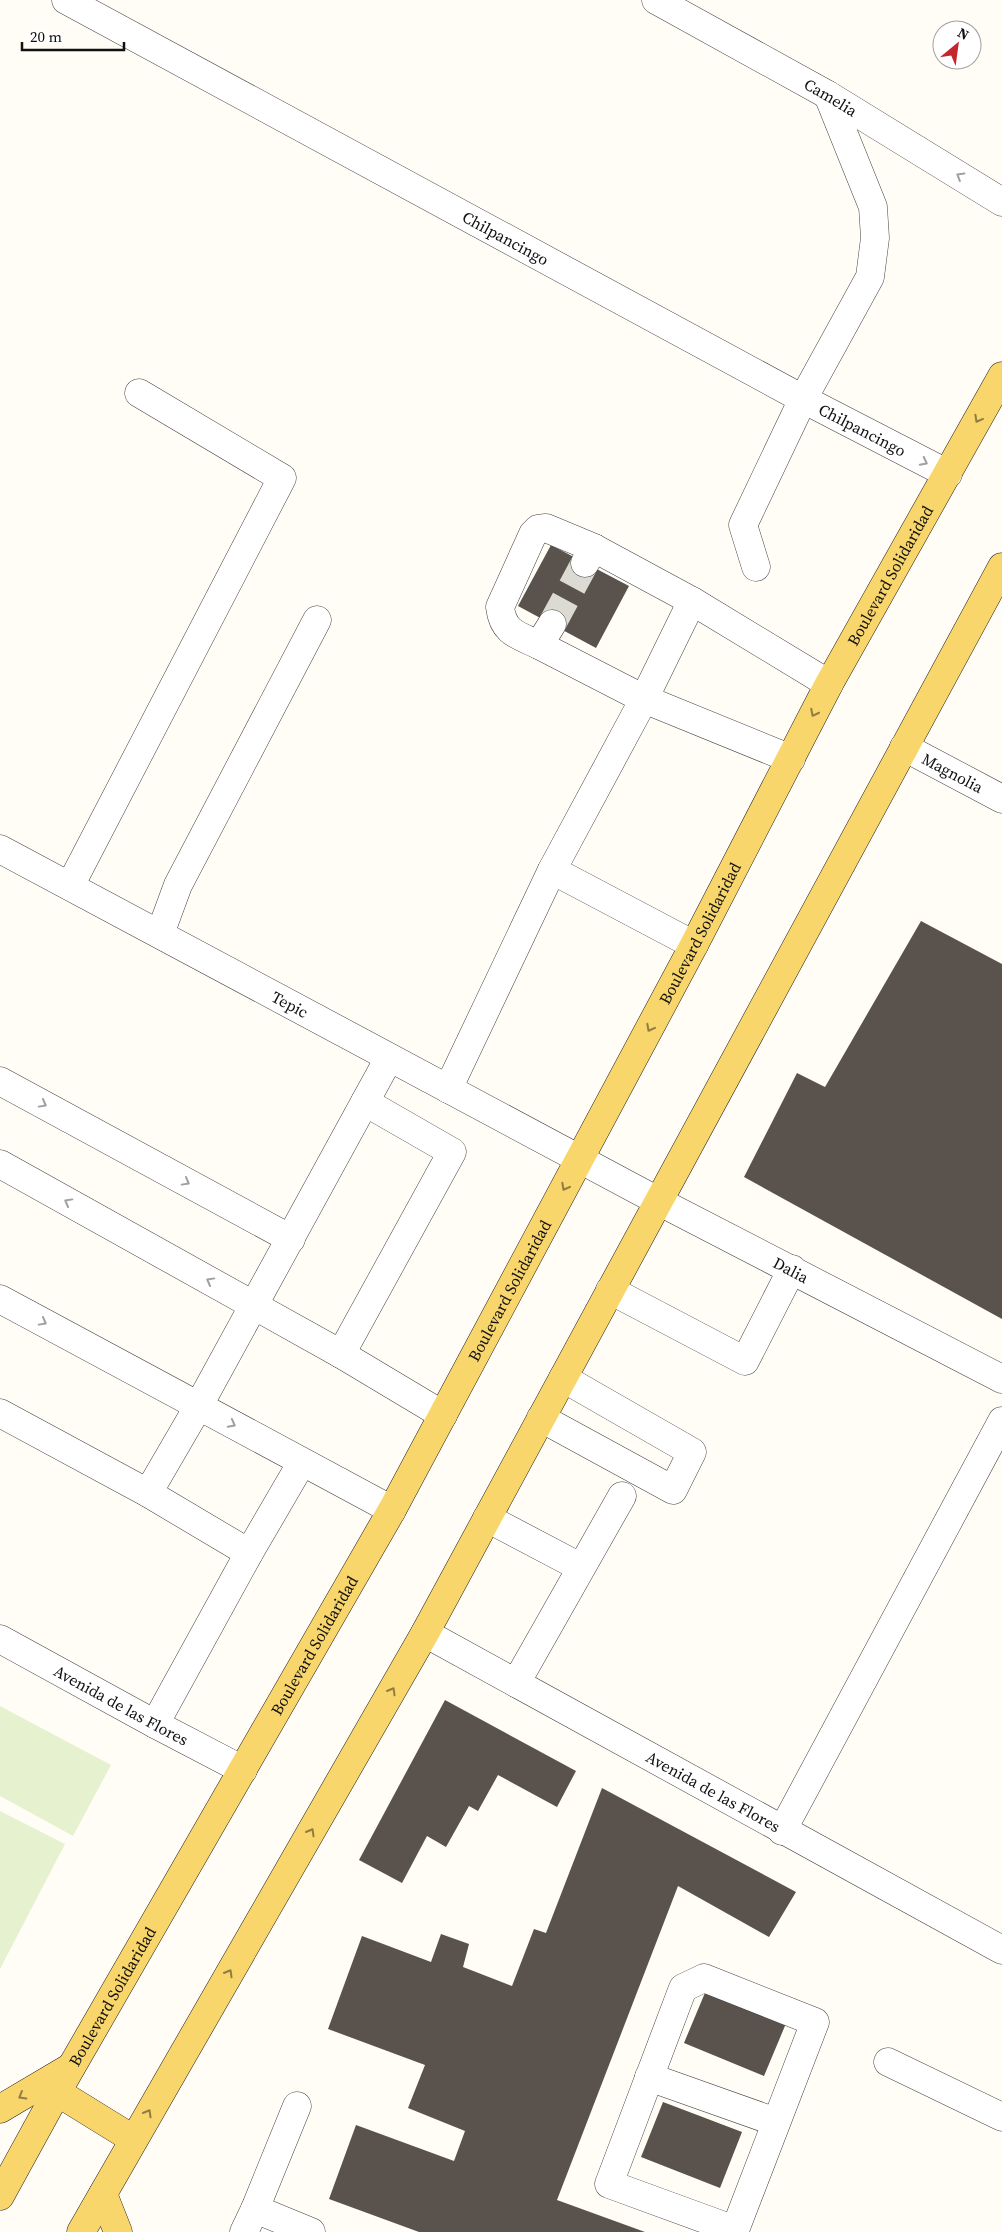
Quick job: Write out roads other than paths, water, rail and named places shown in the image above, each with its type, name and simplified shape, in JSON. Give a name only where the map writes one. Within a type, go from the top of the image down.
[{"type":"main road","name":"Boulevard Solidaridad","points":[[0,2196],[392,1510],[694,945],[829,684],[1002,376]]},
{"type":"main road","points":[[81,2232],[425,1633],[1002,567]]},
{"type":"main road","points":[[0,2109],[74,2065]]},
{"type":"main road","points":[[58,2092],[133,2139]]},
{"type":"main road","points":[[102,2194],[118,2232]]},
{"type":"street","name":"Chilpancingo","points":[[66,0],[803,399],[948,474]]},
{"type":"street","name":"Camelia","points":[[656,0],[828,95],[1002,202]]},
{"type":"street","points":[[756,567],[743,525],[803,399],[870,277],[875,238],[872,207],[828,95]]},
{"type":"street","points":[[70,886],[282,478],[139,393]]},
{"type":"street","points":[[791,759],[644,699],[545,635],[508,630],[501,620],[500,607],[533,534],[538,529],[546,528],[589,555],[692,601],[829,684]]},
{"type":"street","points":[[448,1089],[552,870],[644,699],[692,601]]},
{"type":"street","points":[[160,934],[178,885],[317,620]]},
{"type":"street","name":"Magnolia","points":[[904,747],[1002,799]]},
{"type":"street","name":"Tepic","points":[[0,849],[580,1159]]},
{"type":"street","points":[[552,870],[694,945]]},
{"type":"street","points":[[148,1493],[198,1406],[252,1305],[291,1239],[389,1058]]},
{"type":"street","points":[[0,1081],[291,1239]]},
{"type":"street","points":[[341,1354],[452,1152],[365,1102]]},
{"type":"street","name":"Dalia","points":[[580,1159],[1002,1379]]},
{"type":"street","points":[[0,1164],[341,1354],[443,1415]]},
{"type":"street","points":[[610,1290],[745,1361],[792,1269]]},
{"type":"street","points":[[0,1299],[392,1510]]},
{"type":"street","points":[[541,1418],[673,1490],[692,1452],[563,1378]]},
{"type":"street","points":[[0,1413],[148,1493],[249,1553]]},
{"type":"street","points":[[782,1831],[1002,1421]]},
{"type":"street","points":[[155,1724],[249,1553],[302,1462]]},
{"type":"street","points":[[516,1683],[622,1496]]},
{"type":"street","points":[[488,1518],[580,1568]]},
{"type":"street","name":"Avenida de las Flores","points":[[425,1633],[782,1831],[1002,1950]]},
{"type":"street","name":"Avenida de las Flores","points":[[0,1639],[243,1770]]},
{"type":"street","points":[[704,1978],[814,2022],[776,2122],[735,2231],[609,2184],[683,1988],[704,1978]]},
{"type":"street","points":[[888,2062],[1002,2117]]},
{"type":"street","points":[[649,2077],[776,2122]]},
{"type":"street","points":[[297,2106],[249,2221],[311,2232]]},
{"type":"tunnel","points":[[552,624],[585,563]]}]
